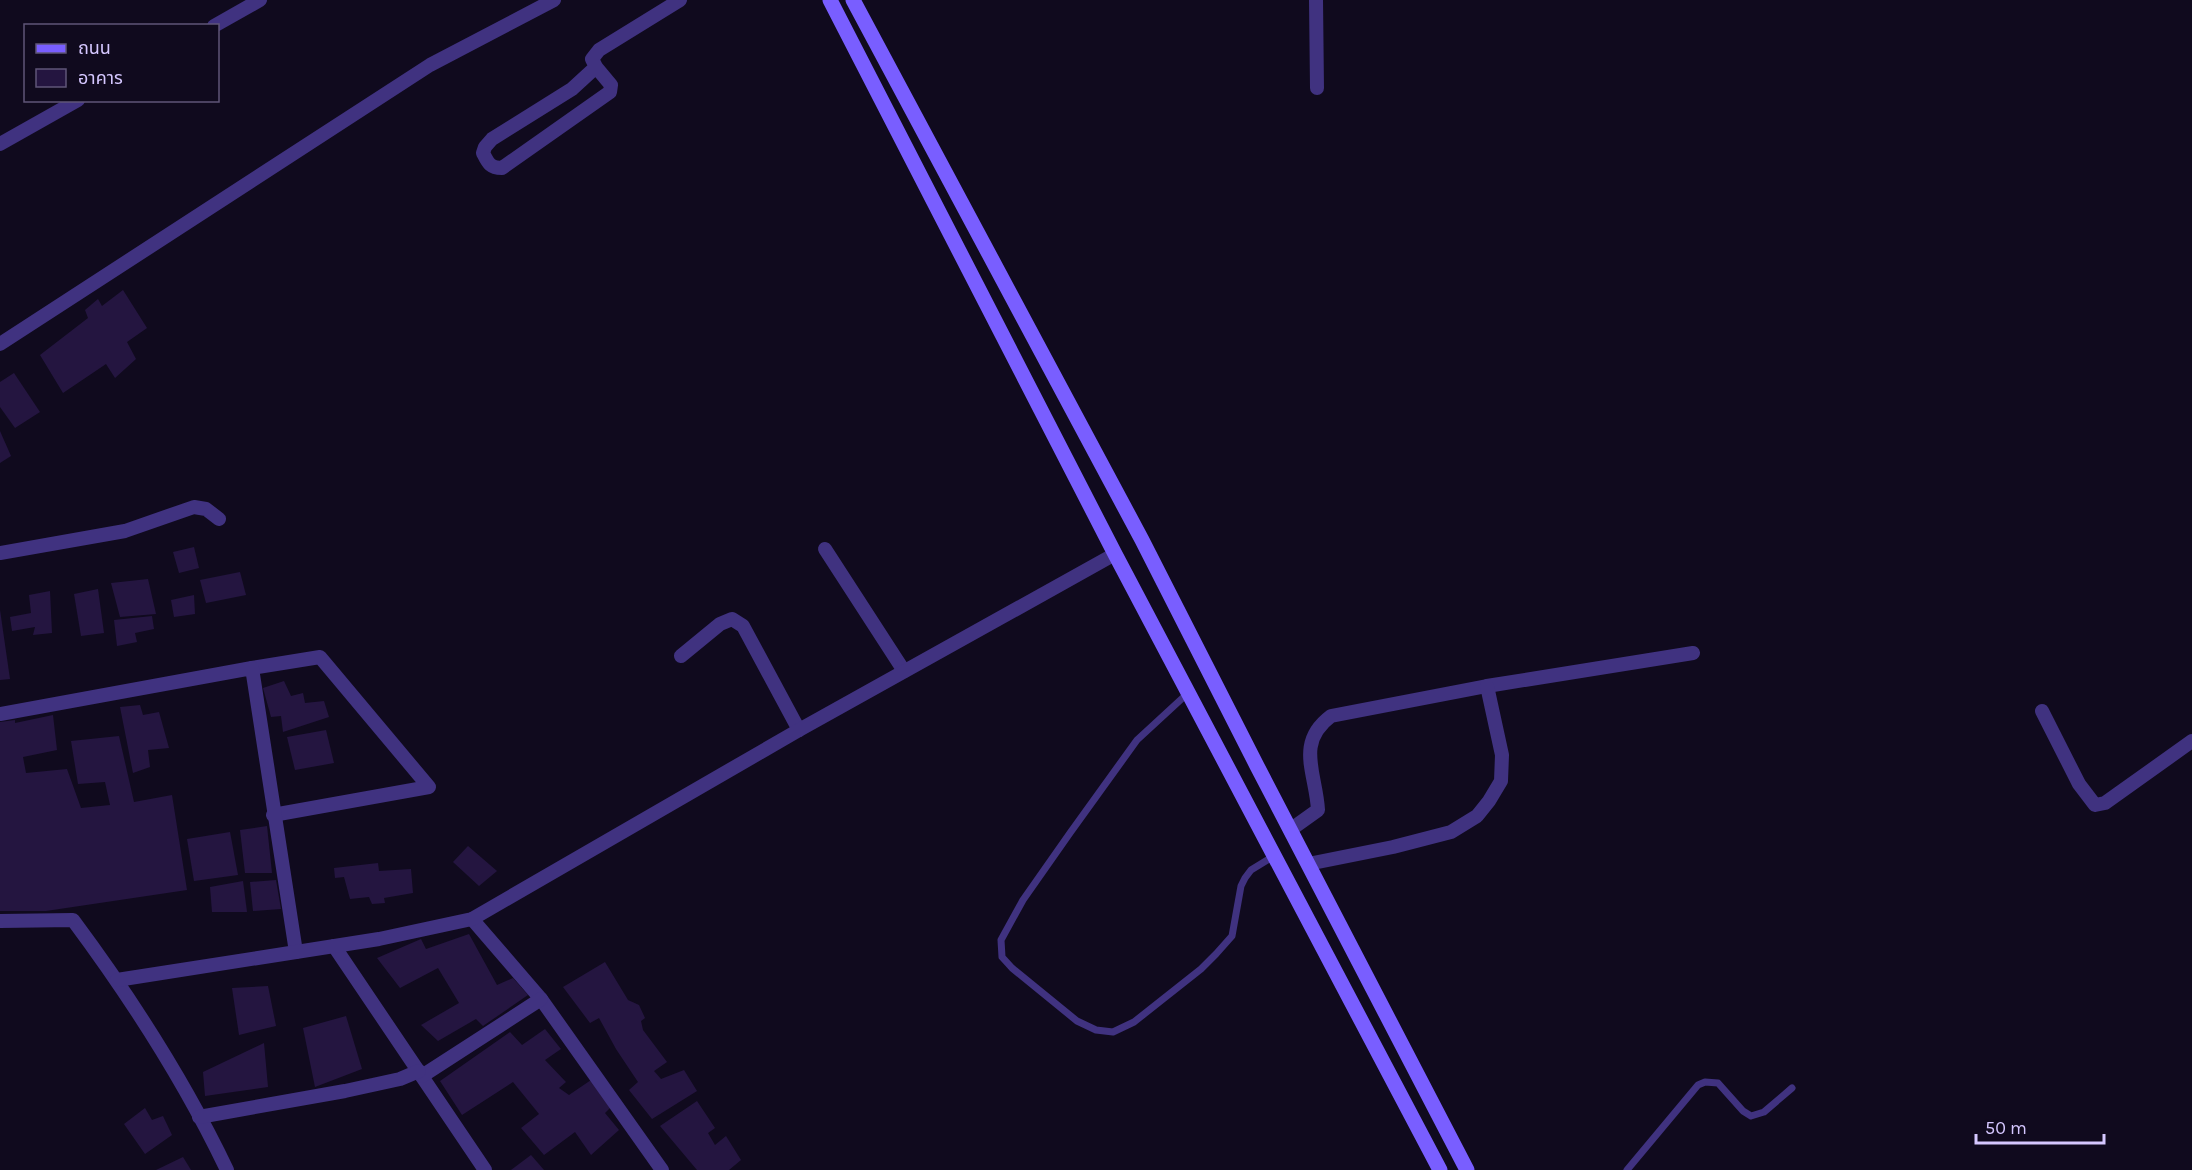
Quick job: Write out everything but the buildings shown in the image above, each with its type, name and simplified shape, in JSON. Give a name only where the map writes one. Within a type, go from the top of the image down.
[{"type":"main road","points":[[830,0],[1114,554],[1440,1170]]},
{"type":"main road","points":[[854,0],[1142,540],[1467,1170]]},
{"type":"street","points":[[218,24],[260,0]]},
{"type":"street","points":[[0,344],[430,65],[554,0]]},
{"type":"street","points":[[596,67],[572,89],[492,139],[483,153],[488,164],[493,168],[502,168],[610,92],[611,85],[592,59],[599,50],[680,0]]},
{"type":"street","points":[[1316,0],[1317,88]]},
{"type":"street","points":[[0,144],[74,102]]},
{"type":"street","points":[[0,553],[125,531],[194,507],[206,509],[219,519]]},
{"type":"street","points":[[825,549],[904,671]]},
{"type":"street","points":[[117,980],[379,939],[472,919],[799,730],[1114,554]]},
{"type":"street","points":[[681,656],[720,624],[732,618],[743,626],[799,730]]},
{"type":"street","points":[[1290,830],[1318,810],[1318,797],[1309,759],[1316,729],[1331,716],[1487,686],[1692,653]]},
{"type":"street","points":[[0,714],[320,657],[429,787],[273,815]]},
{"type":"street","points":[[252,668],[296,952]]},
{"type":"street","points":[[1308,864],[1393,847],[1451,832],[1477,816],[1490,801],[1501,781],[1502,755],[1487,686]]},
{"type":"street","points":[[2042,711],[2079,784],[2095,805],[2105,803],[2192,741]]},
{"type":"street","points":[[472,919],[541,999],[662,1170]]},
{"type":"street","points":[[0,921],[73,920],[117,980],[166,1058],[228,1170]]},
{"type":"street","points":[[334,946],[485,1170]]},
{"type":"street","points":[[199,1117],[345,1091],[420,1074],[541,999]]},
{"type":"lane","points":[[1188,693],[1137,740],[1063,843],[1023,900],[1001,940],[1002,957],[1012,968],[1077,1021],[1096,1030],[1113,1032],[1134,1022],[1201,969],[1216,954],[1232,936],[1241,886],[1245,878],[1251,870],[1274,856]]},
{"type":"lane","points":[[1627,1170],[1698,1085],[1705,1082],[1718,1083],[1743,1111],[1752,1116],[1764,1112],[1792,1088]]}]
